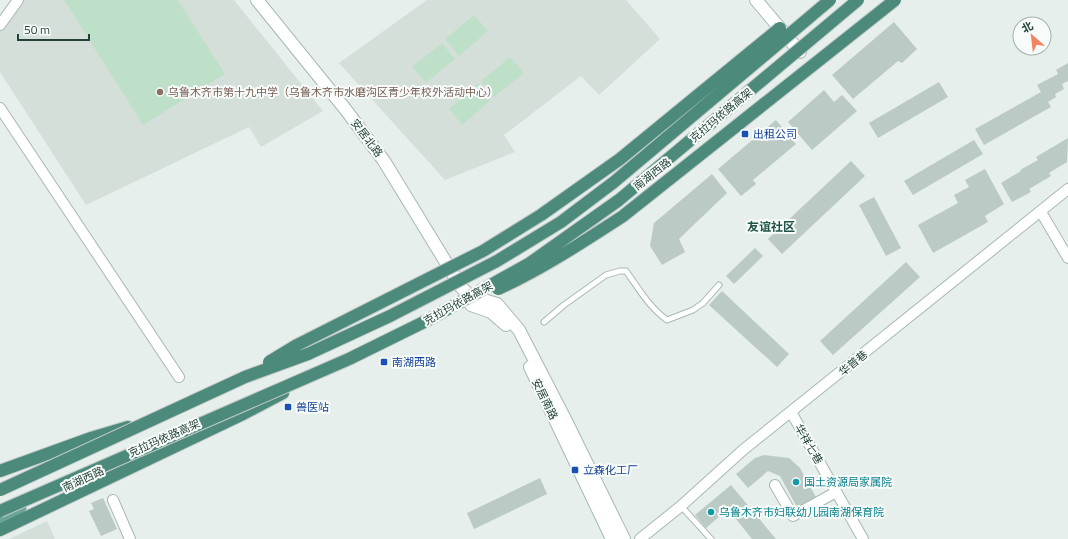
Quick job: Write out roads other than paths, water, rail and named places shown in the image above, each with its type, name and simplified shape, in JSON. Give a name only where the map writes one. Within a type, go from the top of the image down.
[{"type":"highway","name":"克拉玛依路高架","points":[[0,491],[245,378],[308,354],[390,316],[497,261],[560,222],[614,182],[830,0]]},
{"type":"highway","name":"克拉玛依路高架","points":[[0,511],[349,359],[426,321],[530,263],[619,200],[858,0]]},
{"type":"highway","points":[[426,321],[518,280],[588,239],[623,216],[895,0]]},
{"type":"highway","points":[[245,378],[297,346],[483,251],[541,215],[620,159],[780,28]]},
{"type":"highway","points":[[0,530],[243,414],[349,359]]},
{"type":"highway","points":[[0,470],[91,438],[160,417]]},
{"type":"main road","name":"南湖西路","points":[[0,491],[456,283],[518,249],[628,169],[789,40],[836,0]]},
{"type":"main road","name":"南湖西路","points":[[0,518],[466,298],[553,250],[667,163],[864,0]]},
{"type":"street","points":[[0,25],[18,0]]},
{"type":"street","name":"安居北路","points":[[248,0],[310,78],[343,116],[374,159],[427,249],[456,283]]},
{"type":"street","name":"安居北路","points":[[257,0],[346,110],[384,160],[456,283]]},
{"type":"street","points":[[756,0],[800,52]]},
{"type":"street","points":[[0,108],[179,377]]},
{"type":"street","name":"华普巷","points":[[640,539],[681,506],[743,450],[1068,189]]},
{"type":"street","points":[[1040,212],[1068,258]]},
{"type":"street","name":"安居南路","points":[[456,283],[472,306],[491,312],[509,327],[612,539]]},
{"type":"street","name":"安居南路","points":[[466,298],[496,304],[520,330],[624,539]]},
{"type":"street","name":"华祥七巷","points":[[791,412],[863,539]]},
{"type":"street","points":[[775,485],[793,516],[836,492]]},
{"type":"street","points":[[113,500],[130,539]]},
{"type":"lane","points":[[544,322],[564,305],[606,275],[620,271],[626,271],[648,304],[667,320],[693,310],[719,285]]},
{"type":"lane","points":[[681,506],[711,539]]},
{"type":"place","name":"乌鲁木齐市第十九中学（乌鲁木齐市水磨沟区青少年校外活动中心）","points":[[160,92]]},
{"type":"place","name":"出租公司","points":[[745,134]]},
{"type":"place","name":"南湖西路","points":[[384,362]]},
{"type":"place","name":"兽医站","points":[[288,407]]},
{"type":"place","name":"立森化工厂","points":[[575,470]]},
{"type":"place","name":"国土资源局家属院","points":[[796,482]]},
{"type":"place","name":"乌鲁木齐市妇联幼儿园南湖保育院","points":[[711,512]]},
{"type":"district","name":"友谊社区","points":[[771,227]]}]
